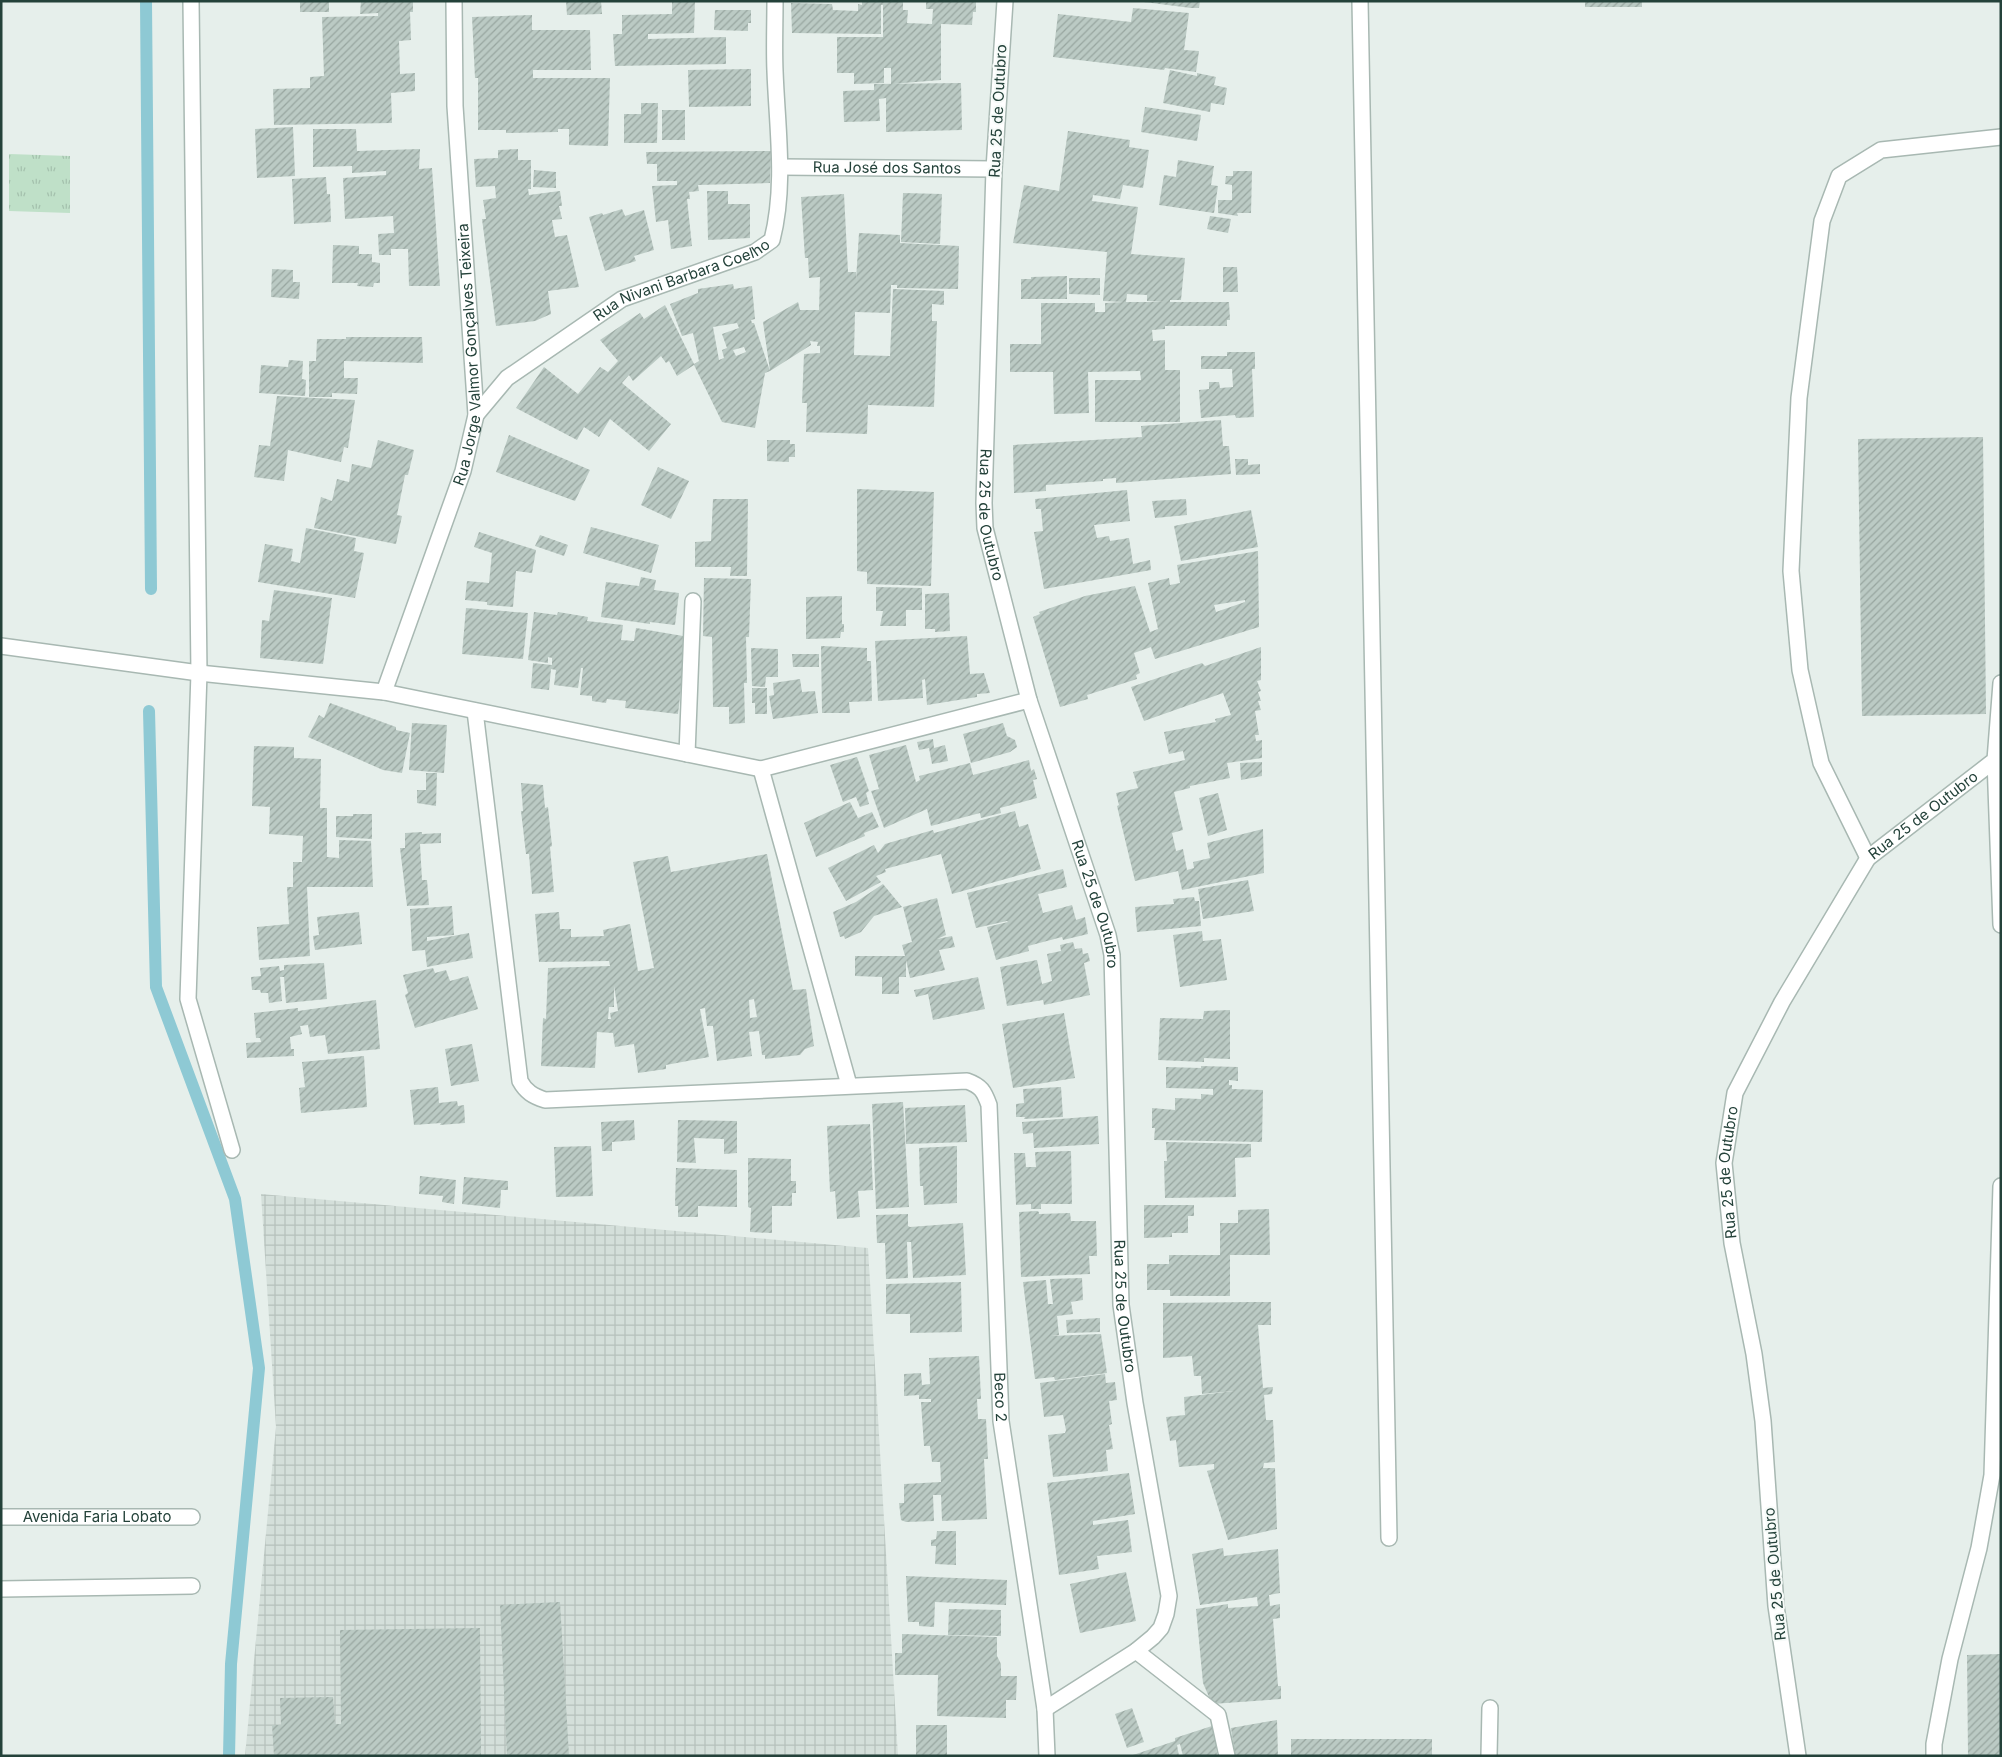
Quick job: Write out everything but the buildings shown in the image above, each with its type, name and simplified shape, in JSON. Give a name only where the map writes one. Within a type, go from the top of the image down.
[{"type":"street","points":[[191,1],[199,673],[188,999],[232,1150]]},
{"type":"street","name":"Rua Jorge Valmor Gonçalves Teixeira","points":[[384,692],[463,471],[476,415],[455,106],[454,1]]},
{"type":"street","name":"Rua Nivani Barbara Coelho","points":[[476,415],[507,378],[622,299],[754,252],[772,240],[781,167],[774,70],[775,1]]},
{"type":"street","name":"Rua 25 de Outubro","points":[[1005,1],[994,169],[984,503],[985,528],[1029,700],[1108,935],[1112,956],[1121,1305],[1135,1403],[1168,1596],[1166,1614],[1161,1628],[1136,1651],[1045,1709]]},
{"type":"street","points":[[1360,1],[1389,1538]]},
{"type":"street","points":[[1868,858],[1821,763],[1800,670],[1791,570],[1799,398],[1822,221],[1838,176],[1881,150],[2001,138]]},
{"type":"street","name":"Rua José dos Santos","points":[[781,167],[994,169]]},
{"type":"street","points":[[687,754],[693,601]]},
{"type":"street","points":[[1,646],[199,673],[384,692],[761,769],[1029,700]]},
{"type":"street","points":[[2001,683],[1995,760],[2001,925]]},
{"type":"street","points":[[475,711],[520,1081],[525,1090],[535,1097],[545,1100],[849,1085],[761,769]]},
{"type":"street","name":"Rua 25 de Outubro","points":[[1798,1756],[1776,1606],[1763,1421],[1754,1354],[1732,1243],[1724,1164],[1735,1093],[1782,1002],[1868,858],[1995,760]]},
{"type":"street","name":"Beco 2","points":[[849,1085],[967,1081],[978,1085],[984,1090],[990,1105],[1001,1421],[1045,1709]]},
{"type":"street","points":[[1934,1756],[1934,1744],[1950,1659],[1979,1548],[1992,1475],[2001,1186]]},
{"type":"street","name":"Avenida Faria Lobato","points":[[1,1517],[192,1516]]},
{"type":"street","points":[[1,1589],[192,1586]]},
{"type":"street","points":[[1136,1651],[1218,1715],[1227,1756]]},
{"type":"street","points":[[1488,1756],[1490,1708]]},
{"type":"street","points":[[1045,1709],[1047,1756]]},
{"type":"shaded area","points":[[261,1194],[868,1248],[898,1756],[245,1756],[276,1427]]},
{"type":"green space","points":[[9,154],[70,156],[70,213],[9,211]]},
{"type":"waterway","points":[[146,1],[151,589]]},
{"type":"waterway","points":[[149,711],[156,987],[235,1199],[259,1368],[231,1664],[229,1756]]}]
